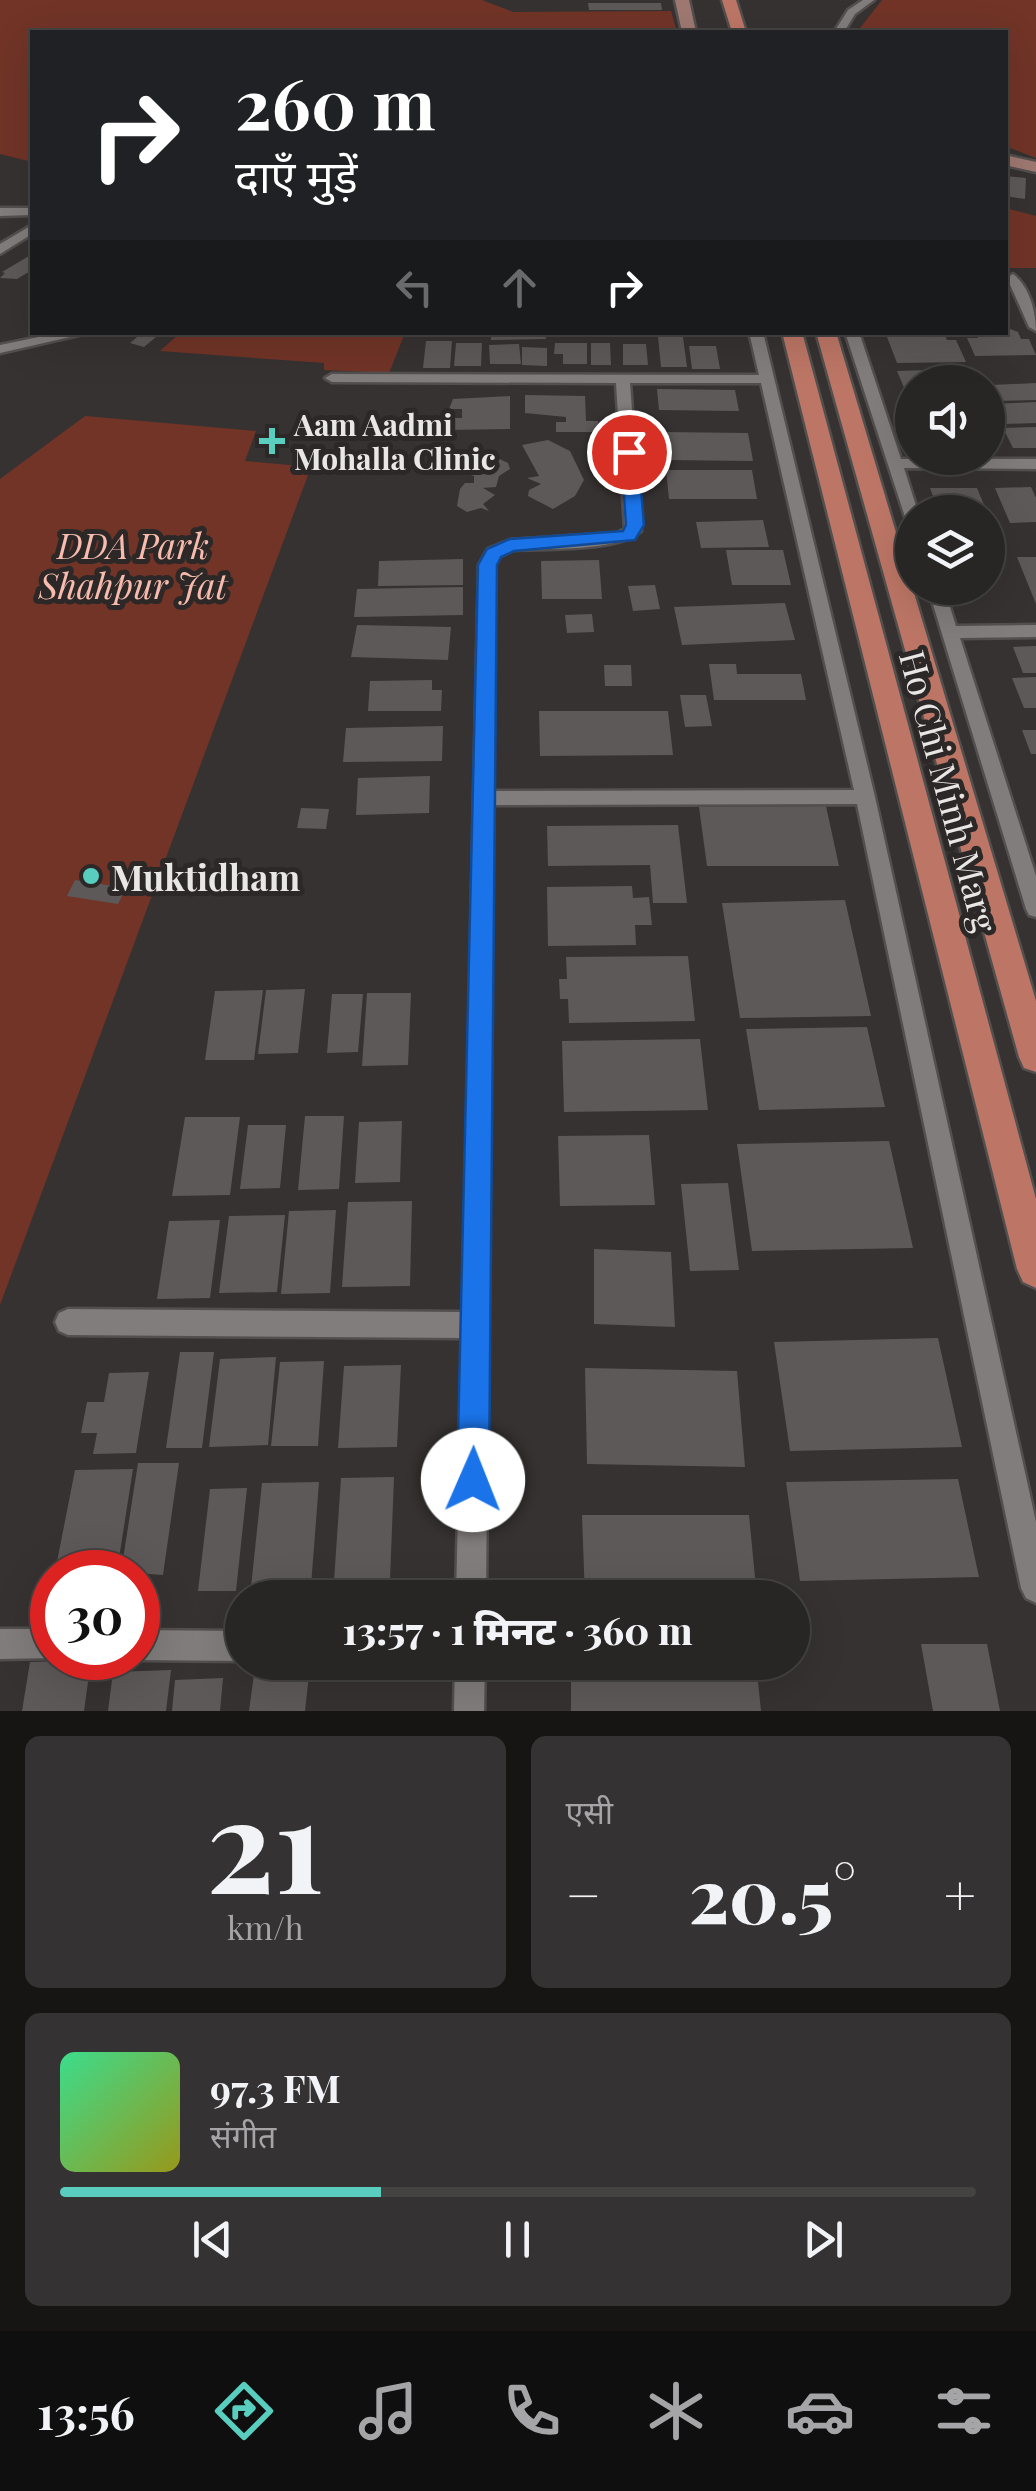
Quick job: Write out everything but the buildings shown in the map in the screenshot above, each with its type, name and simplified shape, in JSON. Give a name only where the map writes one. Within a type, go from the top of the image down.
[{"type":"main road","points":[[729,0],[738,30]]},
{"type":"main road","name":"Ho Chi Minh Marg","points":[[793,335],[1036,1269]]},
{"type":"main road","name":"Ho Chi Minh Marg","points":[[827,335],[1030,1015],[1036,1056]]},
{"type":"street","points":[[682,0],[689,30]]},
{"type":"street","points":[[841,30],[851,12],[869,0]]},
{"type":"street","points":[[1008,161],[1036,166]]},
{"type":"street","points":[[1008,171],[1036,174]]},
{"type":"street","points":[[0,212],[30,212]]},
{"type":"street","points":[[0,250],[30,230]]},
{"type":"street","points":[[1013,278],[1036,327]]},
{"type":"street","points":[[0,349],[71,335]]},
{"type":"street","points":[[757,335],[865,797],[1036,1588]]},
{"type":"street","points":[[853,335],[905,495]]},
{"type":"street","points":[[332,378],[766,379]]},
{"type":"street","points":[[472,1580],[487,565],[494,553],[510,545],[620,538],[633,531],[624,379]]},
{"type":"street","points":[[894,464],[1036,464]]},
{"type":"street","points":[[942,605],[1036,909]]},
{"type":"street","points":[[951,632],[1036,631]]},
{"type":"street","points":[[485,798],[865,797]]},
{"type":"street","points":[[68,1322],[476,1324]]},
{"type":"street","points":[[0,1644],[30,1644]]},
{"type":"street","points":[[160,1645],[225,1646]]},
{"type":"street","points":[[469,1711],[470,1680]]},
{"type":"green space","points":[[0,0],[482,0],[513,12],[671,11],[676,30],[30,30],[30,162],[0,154]]},
{"type":"green space","points":[[882,0],[1036,0],[1036,158],[1008,147],[1008,30],[860,28]]},
{"type":"green space","points":[[1008,209],[1036,216],[1036,268],[1008,268]]},
{"type":"green space","points":[[178,335],[404,335],[389,373],[324,370],[324,363],[160,351]]},
{"type":"green space","name":"DDA Park Shahpur Jat","points":[[85,416],[256,431],[245,461],[311,467],[0,1305],[0,479]]},
{"type":"place","name":"Aam Aadmi Mohalla Clinic","points":[[272,441]]},
{"type":"place","name":"Muktidham","points":[[91,876]]},
{"type":"route","points":[[473,1480],[487,565],[494,553],[510,545],[629,536],[635,525],[629,452]]}]
